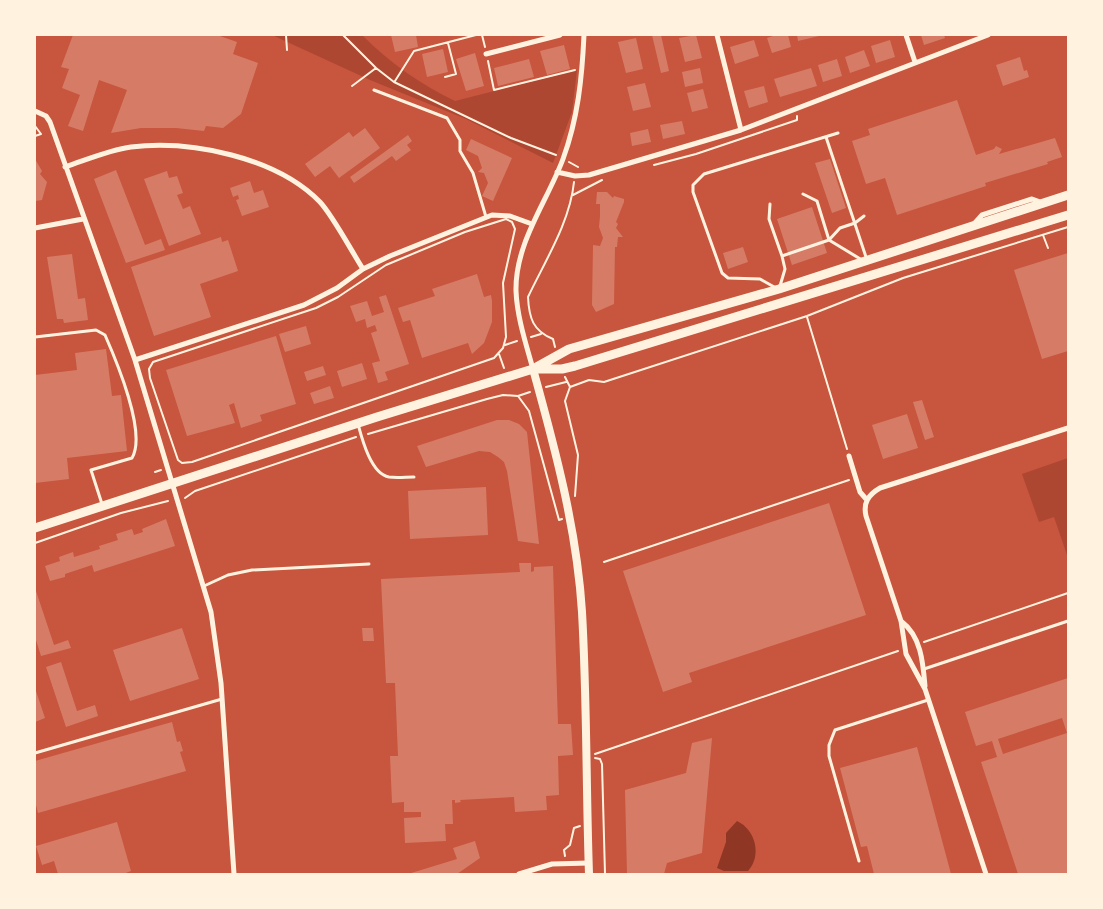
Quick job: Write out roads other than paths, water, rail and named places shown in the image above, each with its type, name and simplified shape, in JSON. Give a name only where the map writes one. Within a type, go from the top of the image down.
[{"type":"main road","points":[[35,528],[533,369],[557,353],[779,289],[1068,195]]},
{"type":"main road","points":[[1010,214],[1015,231]]},
{"type":"main road","points":[[533,369],[562,369],[1068,215]]},
{"type":"main road","points":[[657,324],[662,340]]},
{"type":"street","points":[[486,54],[560,35]]},
{"type":"street","points":[[584,35],[579,100],[563,158],[532,224],[520,257],[516,291],[523,333],[559,469],[582,611],[589,874]]},
{"type":"street","points":[[717,35],[741,130]]},
{"type":"street","points":[[906,35],[915,62]]},
{"type":"street","points":[[557,172],[575,176],[589,175],[741,130],[988,35]]},
{"type":"street","points":[[35,110],[46,116],[50,122],[83,219],[135,360],[212,612],[222,698],[234,874]]},
{"type":"street","points":[[65,167],[130,148],[183,147],[241,157],[268,168],[295,183],[320,202],[363,270]]},
{"type":"street","points":[[973,226],[982,215],[1032,199],[1043,203]]},
{"type":"street","points":[[135,360],[304,305],[337,288],[363,270],[492,215],[510,216],[532,224]]},
{"type":"street","points":[[35,228],[83,219]]},
{"type":"street","points":[[986,874],[929,700],[905,648],[901,621],[864,509],[867,500],[880,488],[1068,428]]},
{"type":"street","points":[[849,456],[860,492],[867,500]]},
{"type":"street","points":[[901,621],[914,632],[923,669],[925,689]]},
{"type":"street","points":[[519,874],[552,864],[589,863]]},
{"type":"lane","points":[[374,90],[447,118],[460,140],[460,151],[473,173],[486,218]]},
{"type":"lane","points":[[770,204],[769,219],[785,270],[779,289],[760,279],[725,277],[696,201],[693,186],[704,174],[838,133]]},
{"type":"lane","points":[[826,137],[866,261]]},
{"type":"lane","points":[[803,194],[817,201],[828,240],[866,261]]},
{"type":"lane","points":[[782,256],[828,240],[840,228],[855,223],[864,216]]},
{"type":"lane","points":[[35,336],[96,330],[105,335],[116,359],[134,420],[136,452],[132,458],[92,470],[103,506]]},
{"type":"lane","points":[[358,424],[367,454],[378,470],[387,477],[414,477]]},
{"type":"lane","points":[[204,586],[246,571],[369,564]]},
{"type":"lane","points":[[923,669],[1068,621]]},
{"type":"lane","points":[[35,753],[222,698]]},
{"type":"lane","points":[[859,861],[829,756],[828,745],[835,730],[929,700]]}]
